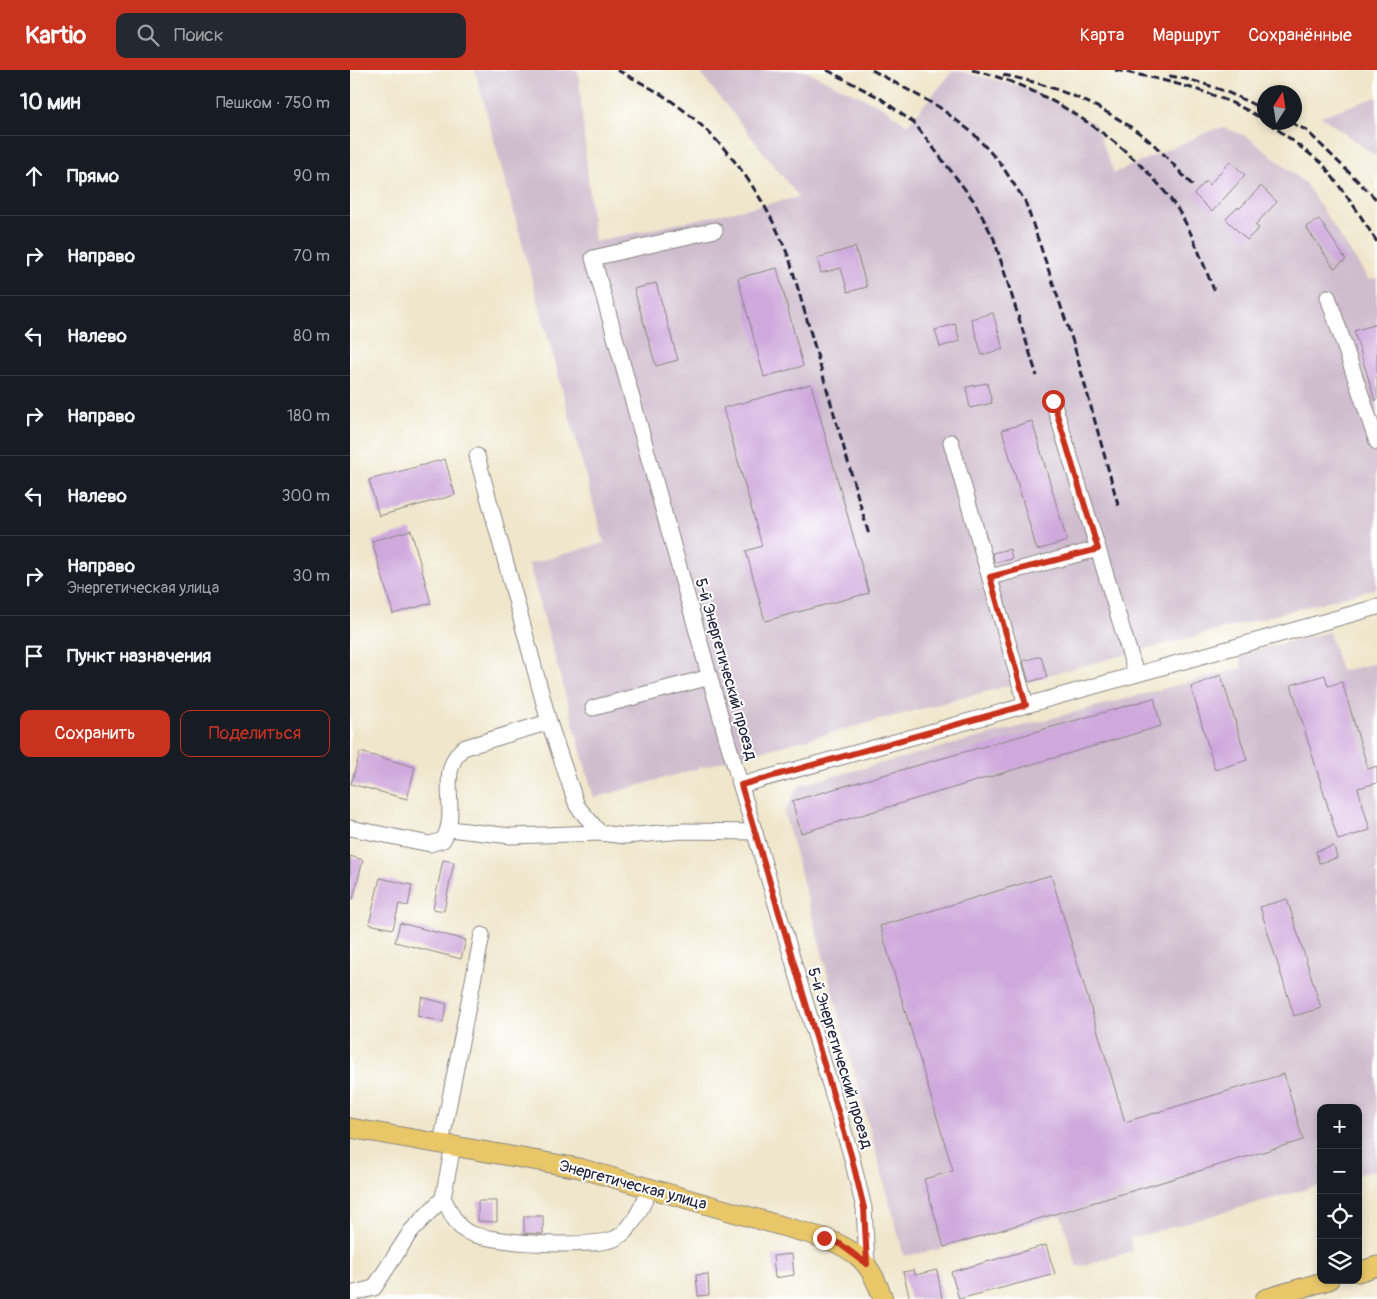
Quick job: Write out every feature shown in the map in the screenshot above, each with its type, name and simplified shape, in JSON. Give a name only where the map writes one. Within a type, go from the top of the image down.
[{"type":"main road","name":"Энергетическая улица","points":[[350,1128],[579,1168],[824,1238],[840,1244],[867,1264],[876,1277],[883,1299]]},
{"type":"main road","points":[[1362,1271],[1377,1266]]},
{"type":"main road","points":[[1265,1299],[1317,1284]]},
{"type":"street","name":"5-й Энергетический проезд","points":[[715,230],[592,258],[648,463],[851,1155],[864,1208],[867,1264]]},
{"type":"street","points":[[1328,296],[1377,442]]},
{"type":"street","points":[[1053,401],[1136,674]]},
{"type":"street","points":[[952,442],[1026,705]]},
{"type":"street","points":[[477,456],[549,722],[577,806],[600,832]]},
{"type":"street","points":[[990,577],[1098,549]]},
{"type":"street","points":[[741,785],[1377,607]]},
{"type":"street","points":[[593,708],[710,677]]},
{"type":"street","points":[[350,828],[430,844],[443,840],[449,830],[449,772],[453,757],[464,748],[549,722]]},
{"type":"street","points":[[449,830],[511,836],[600,832],[625,836],[683,831],[755,832]]},
{"type":"street","points":[[482,935],[447,1145],[443,1198],[452,1216],[463,1230],[479,1237],[526,1242],[595,1244],[615,1238],[626,1230],[650,1188]]},
{"type":"street","points":[[350,1294],[374,1288],[411,1231],[443,1198]]},
{"type":"shaded area","points":[[475,70],[578,70],[594,242],[799,197],[702,75],[705,70],[803,70],[883,107],[907,125],[954,70],[1028,88],[1095,124],[1114,173],[1215,129],[1225,128],[1248,137],[1305,183],[1369,280],[1377,278],[1377,588],[724,761],[594,798],[529,564],[604,543]]},
{"type":"shaded area","points":[[1377,97],[1377,157],[1321,116]]},
{"type":"shaded area","points":[[1329,632],[1341,671],[1377,663],[1377,1170],[1362,1174],[1362,1104],[1317,1104],[1317,1186],[1129,1239],[1133,1251],[1077,1267],[1061,1215],[937,1250],[904,1256],[784,812],[800,785],[1242,668],[1239,654]]},
{"type":"building","points":[[1230,161],[1245,175],[1212,212],[1194,194],[1206,181],[1209,185]]},
{"type":"building","points":[[1261,186],[1277,202],[1255,225],[1259,228],[1247,240],[1226,219],[1238,207],[1239,209]]},
{"type":"building","points":[[1319,219],[1346,260],[1334,268],[1306,227]]},
{"type":"building","points":[[855,247],[867,287],[848,292],[841,268],[821,273],[817,258]]},
{"type":"building","points":[[777,268],[803,366],[764,377],[738,278]]},
{"type":"building","points":[[656,283],[678,360],[656,366],[634,289]]},
{"type":"building","points":[[993,313],[1003,349],[982,355],[971,319]]},
{"type":"building","points":[[955,324],[960,341],[940,347],[935,330]]},
{"type":"building","points":[[1377,324],[1377,400],[1375,401],[1354,331]]},
{"type":"building","points":[[987,383],[992,403],[970,408],[966,387]]},
{"type":"building","points":[[811,384],[869,593],[765,621],[746,551],[762,546],[723,408]]},
{"type":"building","points":[[1032,421],[1067,541],[1037,550],[1002,430]]},
{"type":"building","points":[[445,459],[455,495],[379,516],[369,480]]},
{"type":"building","points":[[411,530],[431,603],[393,614],[372,541]]},
{"type":"building","points":[[1010,549],[1012,559],[995,563],[992,553]]},
{"type":"building","points":[[1041,656],[1047,677],[1029,682],[1023,661]]},
{"type":"building","points":[[1221,675],[1247,760],[1215,770],[1191,687]]},
{"type":"building","points":[[1325,675],[1328,686],[1342,682],[1368,769],[1377,766],[1377,783],[1358,788],[1370,830],[1338,840],[1291,685]]},
{"type":"building","points":[[1154,698],[1161,726],[801,833],[792,801]]},
{"type":"building","points":[[360,752],[415,767],[407,799],[351,784]]},
{"type":"building","points":[[1334,846],[1337,858],[1319,863],[1316,851]]},
{"type":"building","points":[[350,856],[363,860],[353,899],[350,899]]},
{"type":"building","points":[[443,860],[454,862],[444,911],[433,909]]},
{"type":"building","points":[[1051,875],[1125,1122],[1284,1074],[1303,1140],[944,1247],[924,1179],[953,1171],[880,926]]},
{"type":"building","points":[[380,878],[412,885],[408,906],[399,904],[393,929],[369,924]]},
{"type":"building","points":[[1287,899],[1321,1008],[1294,1016],[1260,907]]},
{"type":"building","points":[[400,923],[466,940],[461,959],[395,942]]},
{"type":"building","points":[[422,997],[447,1004],[443,1022],[417,1016]]},
{"type":"building","points":[[478,1201],[497,1201],[497,1222],[478,1221]]},
{"type":"building","points":[[524,1216],[543,1216],[543,1234],[524,1233]]},
{"type":"building","points":[[1046,1245],[1055,1274],[959,1299],[951,1272]]},
{"type":"building","points":[[792,1254],[794,1275],[775,1278],[773,1256]]},
{"type":"building","points":[[914,1270],[915,1275],[937,1270],[942,1299],[910,1299],[903,1272]]},
{"type":"building","points":[[708,1274],[709,1295],[698,1296],[696,1275]]},
{"type":"railway","points":[[617,70],[667,98],[694,118],[712,135],[744,173],[770,216],[790,261],[869,535]]},
{"type":"railway","points":[[827,70],[880,98],[915,124],[974,201],[994,239],[1037,376]]},
{"type":"railway","points":[[872,70],[939,107],[973,133],[1000,163],[1025,201],[1073,342],[1119,508]]},
{"type":"railway","points":[[972,70],[1000,78],[1057,103],[1084,120],[1135,160],[1156,181],[1174,204],[1191,235],[1214,290]]},
{"type":"railway","points":[[1115,70],[1192,88],[1229,102],[1257,116]]},
{"type":"railway","points":[[1003,75],[1058,90],[1110,114],[1149,141],[1169,159],[1193,186]]},
{"type":"railway","points":[[1169,76],[1194,81],[1218,89],[1257,107]]},
{"type":"railway","points":[[1302,128],[1377,200]]},
{"type":"railway","points":[[1278,130],[1323,164],[1356,209],[1377,242]]},
{"type":"route","points":[[824,1238],[840,1244],[867,1264],[864,1208],[851,1155],[741,785],[1026,705],[990,577],[1098,549],[1053,401]]}]
